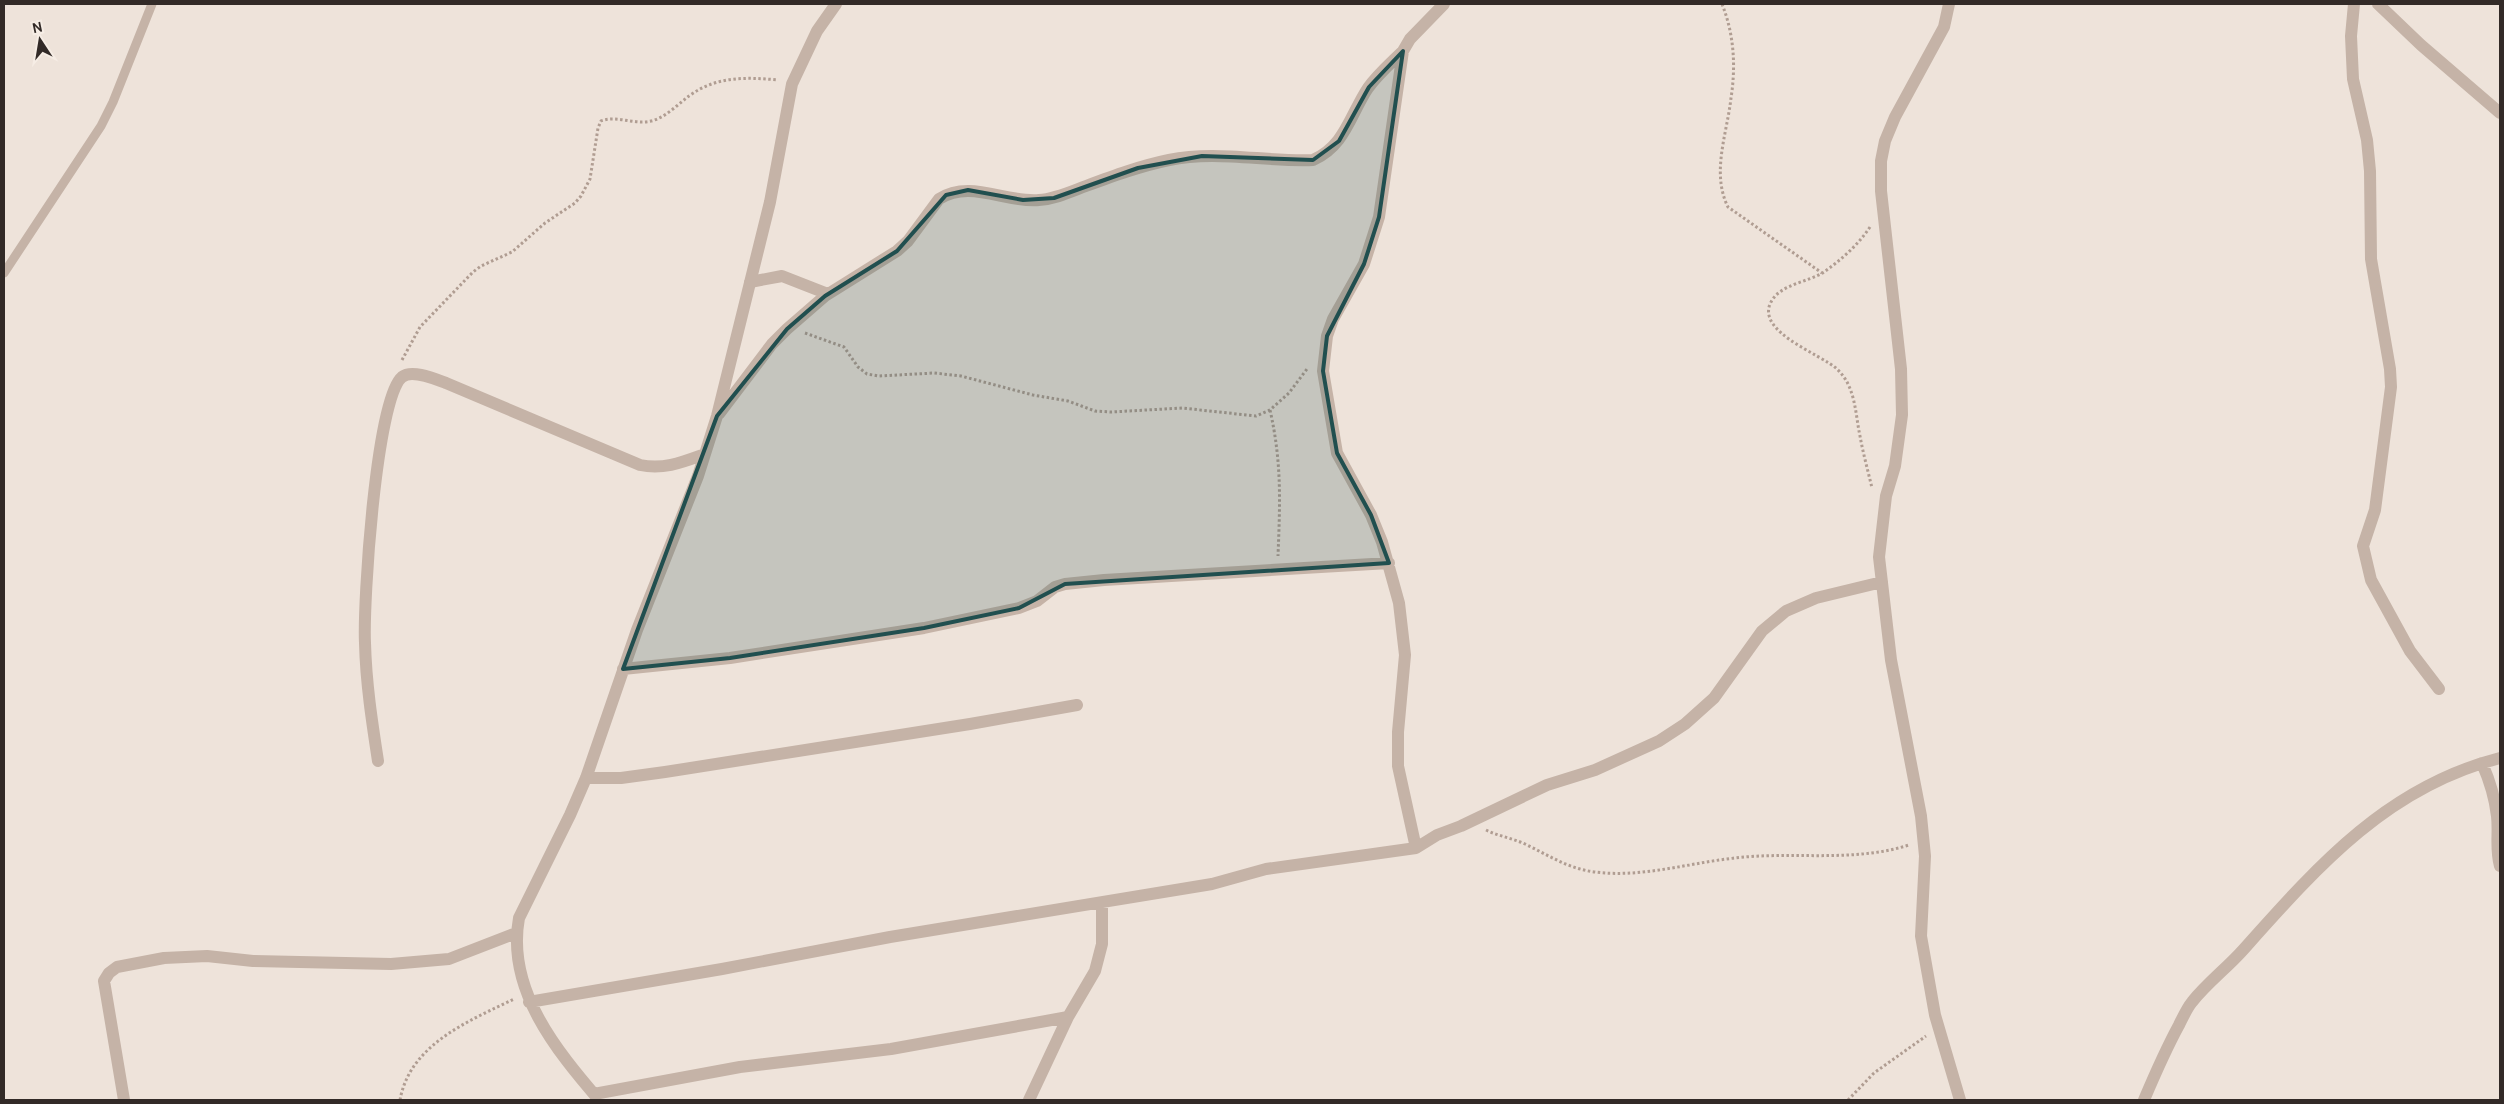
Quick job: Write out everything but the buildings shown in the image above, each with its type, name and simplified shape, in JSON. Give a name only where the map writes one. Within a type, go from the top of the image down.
[{"type":"street","points":[[836,4],[817,31],[793,81],[770,202],[717,416],[705,454],[623,669],[586,778],[555,845],[525,902],[516,933],[521,979],[528,998],[575,1072],[596,1097],[740,1067],[891,1049],[1068,1017]]},
{"type":"street","points":[[717,416],[742,386],[766,352],[787,329],[828,294],[897,252],[908,241],[939,199],[953,192],[968,190],[1023,200],[1054,198],[1138,168],[1170,160],[1202,156],[1313,160],[1325,154],[1340,141],[1369,87],[1403,51],[1410,39],[1444,4]]},
{"type":"street","points":[[1949,4],[1944,27],[1895,117],[1885,141],[1881,171],[1883,208],[1901,369],[1902,415],[1895,466],[1886,496],[1879,557],[1891,660],[1921,816],[1925,856],[1921,936],[1938,1026],[1960,1100]]},
{"type":"street","points":[[2354,4],[2351,36],[2353,79],[2367,140],[2370,171],[2371,259],[2390,369],[2391,387],[2375,510],[2363,546],[2371,580],[2410,651],[2439,689]]},
{"type":"street","points":[[2378,4],[2421,45],[2500,113]]},
{"type":"street","points":[[1403,51],[1391,145],[1378,217],[1364,264],[1333,319],[1327,336],[1323,371],[1337,453],[1371,515],[1399,602],[1405,655],[1398,732],[1398,766],[1416,848]]},
{"type":"street","points":[[750,282],[782,276],[828,294]]},
{"type":"street","points":[[378,760],[364,643],[366,588],[381,443],[395,388],[400,378],[414,375],[446,383],[640,464],[660,467],[676,465],[705,454]]},
{"type":"street","points":[[623,669],[730,658],[924,628],[1019,608],[1037,600],[1055,587],[1065,584],[1388,563]]},
{"type":"street","points":[[528,998],[722,969],[890,937],[1212,884],[1266,869],[1416,848],[1437,835],[1547,785],[1594,770],[1659,741],[1685,724],[1714,698],[1762,630],[1786,611],[1816,598],[1882,582]]},
{"type":"street","points":[[586,778],[621,778],[665,772],[970,724],[1077,704]]},
{"type":"street","points":[[2144,1100],[2161,1059],[2192,1002],[2237,957],[2311,873],[2364,826],[2425,786],[2482,763],[2500,758]]},
{"type":"street","points":[[2482,763],[2490,784],[2498,817],[2496,837],[2500,866]]},
{"type":"street","points":[[1029,1100],[1068,1017],[1095,971],[1102,944],[1102,903]]},
{"type":"street","points":[[124,1100],[104,981],[109,973],[117,967],[164,958],[206,956],[253,961],[391,964],[439,960],[449,959],[516,933]]},
{"type":"lane","points":[[4,273],[101,126],[113,102],[152,4]]},
{"type":"path","points":[[1722,4],[1731,31],[1734,56],[1732,98],[1721,150],[1723,198],[1728,207],[1822,273]]},
{"type":"path","points":[[400,378],[403,356],[420,327],[430,316],[481,266],[512,252],[544,222],[574,203],[581,196],[590,179],[598,128],[601,121],[613,119],[643,122],[655,120],[690,94],[717,81],[732,78],[793,81]]},
{"type":"path","points":[[1875,497],[1859,435],[1854,400],[1847,380],[1837,368],[1780,332],[1770,320],[1772,301],[1780,293],[1822,273],[1862,238],[1883,208]]},
{"type":"path","points":[[787,329],[838,343],[844,347],[862,371],[879,376],[934,373],[961,376],[1033,395],[1068,400],[1095,410],[1147,411],[1182,408],[1256,416],[1270,410],[1289,393],[1308,366]]},
{"type":"path","points":[[1270,410],[1278,444],[1281,477],[1278,571]]},
{"type":"path","points":[[1469,822],[1497,836],[1524,844],[1564,864],[1594,872],[1618,874],[1662,870],[1734,858],[1885,851],[1923,840]]},
{"type":"path","points":[[400,1100],[406,1079],[415,1063],[454,1028],[528,998]]},
{"type":"path","points":[[1848,1100],[1874,1073],[1938,1026]]},
{"type":"highlighted area","points":[[1403,51],[1379,217],[1364,264],[1327,336],[1323,371],[1337,453],[1371,515],[1389,563],[1065,584],[1019,608],[924,628],[730,658],[623,669],[717,416],[787,329],[825,296],[897,251],[946,195],[968,190],[1023,200],[1054,198],[1138,168],[1202,156],[1313,160],[1339,141],[1369,87]]}]
